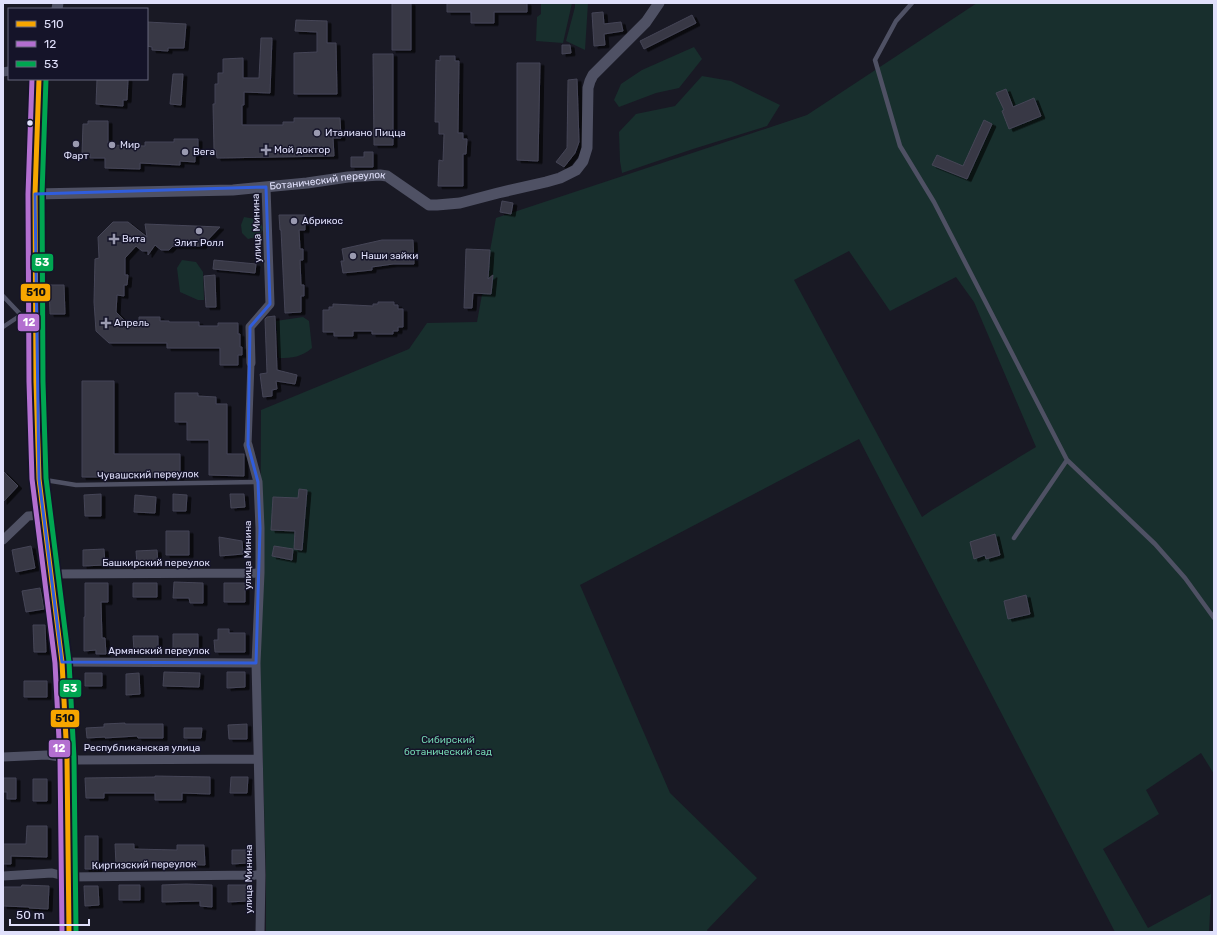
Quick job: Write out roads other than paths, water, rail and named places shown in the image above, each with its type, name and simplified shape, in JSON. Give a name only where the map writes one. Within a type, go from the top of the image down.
[{"type":"street","name":"Ботанический переулок","points":[[35,194],[233,190],[307,183],[348,177],[380,175],[387,176],[429,205],[437,205],[460,203],[560,178],[576,170],[583,161],[587,148],[588,88],[593,75],[646,22],[659,3]]},
{"type":"street","points":[[38,80],[35,194],[36,382],[39,480],[62,662],[67,758],[69,932]]},
{"type":"street","name":"улица Минина","points":[[260,932],[262,875],[256,663],[260,573],[260,528],[258,482],[248,445],[251,363],[250,327],[270,304],[266,187]]},
{"type":"street","points":[[3,540],[28,516],[44,515]]},
{"type":"street","name":"Башкирский переулок","points":[[52,574],[260,573]]},
{"type":"street","name":"Армянский переулок","points":[[62,662],[256,663]]},
{"type":"street","name":"Республиканская улица","points":[[3,757],[47,755],[79,760],[258,759]]},
{"type":"street","name":"Киргизский переулок","points":[[3,876],[52,873],[68,877],[262,875]]},
{"type":"lane","points":[[912,3],[896,21],[875,60],[900,146],[934,202],[1067,460],[1155,544],[1185,578],[1214,618]]},
{"type":"lane","points":[[3,296],[21,315]]},
{"type":"lane","points":[[3,327],[21,315],[36,314]]},
{"type":"lane","points":[[1014,538],[1067,460]]},
{"type":"lane","name":"Чувашский переулок","points":[[39,480],[76,485],[258,482]]},
{"type":"place","name":"Италиано Пицца","points":[[317,133]]},
{"type":"place","name":"Фарт","points":[[76,144]]},
{"type":"place","name":"Мир","points":[[112,145]]},
{"type":"place","name":"Мой доктор","points":[[266,150]]},
{"type":"place","name":"Вега","points":[[185,152]]},
{"type":"place","name":"Абрикос","points":[[294,221]]},
{"type":"place","name":"Элит Ролл","points":[[199,231]]},
{"type":"place","name":"Вита","points":[[114,239]]},
{"type":"place","name":"Наши зайки","points":[[353,256]]},
{"type":"place","name":"Апрель","points":[[106,323]]},
{"type":"park label","name":"Сибирский ботанический сад","points":[[448,746]]}]
